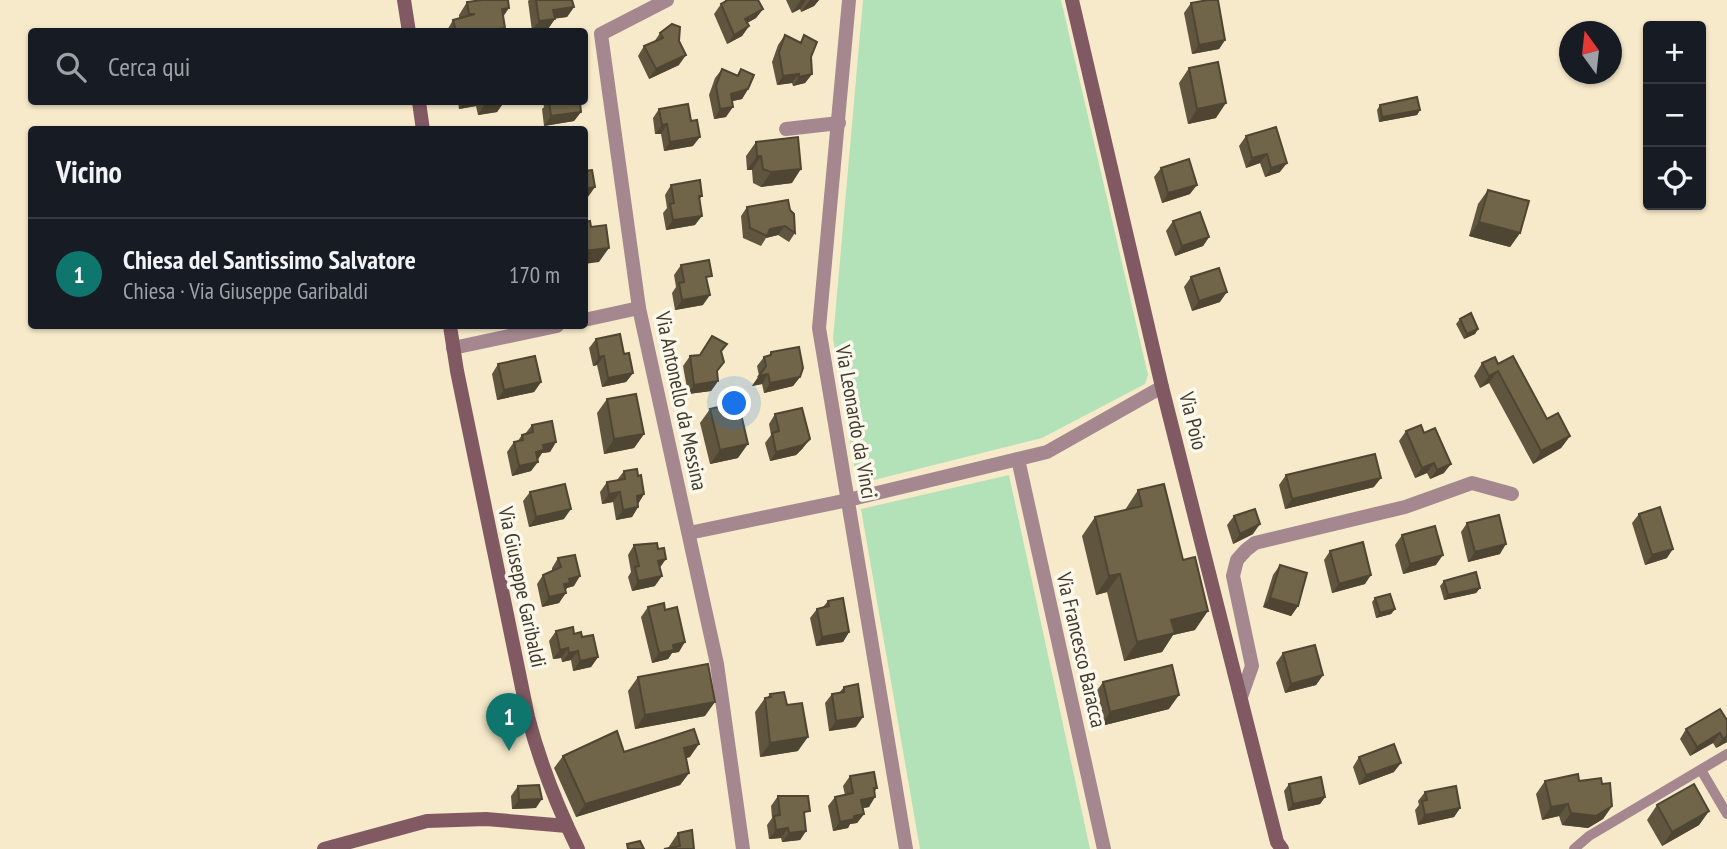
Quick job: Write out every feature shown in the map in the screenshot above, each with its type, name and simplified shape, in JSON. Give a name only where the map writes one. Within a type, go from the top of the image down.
[{"type":"street","points":[[404,0],[408,28]]},
{"type":"street","name":"Via Antonello da Messina","points":[[667,0],[601,34],[639,308],[718,664],[743,849]]},
{"type":"street","name":"Via Leonardo da Vinci","points":[[849,0],[819,328],[906,849]]},
{"type":"street","name":"Via Poio","points":[[1072,0],[1162,387],[1277,842],[1282,849]]},
{"type":"street","points":[[419,105],[422,126]]},
{"type":"street","points":[[786,129],[839,123]]},
{"type":"street","points":[[588,319],[639,308]]},
{"type":"street","name":"Via Giuseppe Garibaldi","points":[[450,329],[528,717],[539,759],[578,849]]},
{"type":"street","points":[[453,348],[543,329]]},
{"type":"street","points":[[689,533],[848,500],[1047,452],[1162,387]]},
{"type":"street","name":"Via Francesco Baracca","points":[[1018,459],[1104,849]]},
{"type":"street","points":[[1241,697],[1252,666],[1233,576],[1237,560],[1245,550],[1255,543],[1405,507],[1472,483],[1512,495]]},
{"type":"street","points":[[324,849],[427,821],[486,819],[567,826]]},
{"type":"lane","points":[[1574,849],[1590,836],[1727,754]]},
{"type":"lane","points":[[1701,770],[1727,814]]},
{"type":"green space","points":[[863,0],[1061,0],[1148,375],[1145,384],[1042,438],[870,481],[868,474],[856,476],[833,339]]},
{"type":"green space","points":[[1009,475],[1090,849],[920,849],[861,509]]},
{"type":"building","points":[[508,0],[509,8],[502,9],[505,28],[455,28],[453,20],[475,14],[469,14],[467,2]]},
{"type":"building","points":[[536,0],[572,0],[574,7],[553,10],[555,19],[539,21]]},
{"type":"building","points":[[728,0],[758,0],[763,9],[745,19],[749,26],[734,35],[721,4]]},
{"type":"building","points":[[1218,0],[1225,40],[1199,45],[1191,3]]},
{"type":"building","points":[[672,24],[680,27],[679,41],[686,55],[656,69],[644,46],[663,38],[660,33]]},
{"type":"building","points":[[785,35],[801,43],[804,35],[817,42],[811,57],[812,74],[783,76],[779,52]]},
{"type":"building","points":[[1218,62],[1226,103],[1197,109],[1189,68]]},
{"type":"building","points":[[722,69],[738,76],[741,69],[754,75],[748,89],[731,94],[733,107],[720,109],[716,86]]},
{"type":"building","points":[[1417,97],[1420,110],[1382,117],[1380,105]]},
{"type":"building","points":[[688,104],[691,121],[697,120],[700,137],[670,142],[667,124],[662,125],[659,109]]},
{"type":"building","points":[[549,105],[580,105],[581,112],[551,116]]},
{"type":"building","points":[[1276,127],[1287,163],[1271,168],[1267,154],[1252,158],[1246,136]]},
{"type":"building","points":[[798,137],[801,169],[771,172],[763,169],[761,156],[757,156],[756,142]]},
{"type":"building","points":[[1189,159],[1197,185],[1168,193],[1161,168]]},
{"type":"building","points":[[588,170],[592,170],[595,187],[588,188]]},
{"type":"building","points":[[700,180],[702,216],[673,220],[671,185]]},
{"type":"building","points":[[1488,190],[1529,201],[1520,233],[1479,222]]},
{"type":"building","points":[[788,200],[790,210],[794,214],[795,233],[785,226],[770,229],[767,236],[750,228],[747,207]]},
{"type":"building","points":[[1200,212],[1209,237],[1182,246],[1173,221]]},
{"type":"building","points":[[588,221],[591,227],[606,225],[609,248],[588,251]]},
{"type":"building","points":[[709,260],[712,276],[706,277],[710,295],[682,300],[679,283],[684,282],[681,265]]},
{"type":"building","points":[[1219,268],[1227,292],[1199,301],[1191,277]]},
{"type":"building","points":[[1471,313],[1478,329],[1467,334],[1460,319]]},
{"type":"building","points":[[620,334],[624,354],[629,353],[633,373],[608,378],[604,356],[599,357],[596,339]]},
{"type":"building","points":[[712,336],[727,344],[721,351],[724,362],[717,371],[718,381],[694,385],[690,356],[700,355]]},
{"type":"building","points":[[799,347],[803,368],[800,377],[770,383],[768,374],[759,376],[766,366],[764,357],[771,355],[771,352]]},
{"type":"building","points":[[535,356],[541,382],[504,390],[498,364]]},
{"type":"building","points":[[1513,356],[1547,419],[1558,413],[1570,436],[1541,451],[1498,371],[1489,376],[1482,363],[1495,357],[1498,364]]},
{"type":"building","points":[[636,394],[644,434],[614,439],[607,399]]},
{"type":"building","points":[[735,403],[737,415],[741,414],[748,444],[720,450],[710,409]]},
{"type":"building","points":[[802,408],[810,439],[803,445],[776,452],[772,433],[779,431],[775,414]]},
{"type":"building","points":[[552,421],[556,442],[543,445],[544,450],[536,452],[538,462],[519,466],[514,442],[523,440],[522,435],[533,432],[532,425]]},
{"type":"building","points":[[1421,425],[1424,433],[1435,428],[1451,464],[1437,470],[1434,463],[1422,468],[1406,431]]},
{"type":"building","points":[[1375,454],[1381,478],[1292,499],[1286,475]]},
{"type":"building","points":[[637,469],[638,476],[641,475],[644,494],[637,496],[638,507],[623,510],[620,492],[609,494],[607,482],[625,479],[624,471]]},
{"type":"building","points":[[565,484],[571,509],[536,517],[530,492]]},
{"type":"building","points":[[1164,484],[1183,560],[1195,557],[1208,611],[1171,620],[1175,633],[1137,642],[1120,574],[1109,576],[1095,517],[1142,506],[1138,490]]},
{"type":"building","points":[[1660,507],[1673,549],[1652,555],[1639,514]]},
{"type":"building","points":[[1255,509],[1260,524],[1240,534],[1234,516]]},
{"type":"building","points":[[1499,515],[1506,544],[1475,552],[1467,523]]},
{"type":"building","points":[[1435,526],[1443,555],[1410,564],[1402,535]]},
{"type":"building","points":[[1363,542],[1371,575],[1339,584],[1330,551]]},
{"type":"building","points":[[657,543],[658,549],[664,548],[666,559],[658,561],[662,576],[638,581],[635,567],[639,566],[634,545]]},
{"type":"building","points":[[575,555],[580,576],[569,579],[570,583],[564,584],[566,593],[549,597],[543,575],[561,567],[558,558]]},
{"type":"building","points":[[1280,565],[1307,573],[1298,606],[1270,598]]},
{"type":"building","points":[[1476,572],[1480,588],[1448,595],[1444,581]]},
{"type":"building","points":[[1390,594],[1395,609],[1380,613],[1375,598]]},
{"type":"building","points":[[843,598],[849,632],[822,637],[817,609],[829,606],[828,601]]},
{"type":"building","points":[[664,603],[665,610],[677,607],[685,642],[673,645],[674,650],[659,653],[648,607]]},
{"type":"building","points":[[573,627],[574,634],[581,632],[582,637],[593,635],[598,657],[580,661],[578,651],[569,653],[568,648],[560,650],[556,631]]},
{"type":"building","points":[[1315,645],[1323,675],[1291,684],[1283,653]]},
{"type":"building","points":[[708,664],[715,702],[645,715],[638,677]]},
{"type":"building","points":[[1172,665],[1179,695],[1110,712],[1103,682]]},
{"type":"building","points":[[858,684],[863,717],[836,721],[832,694],[844,692],[844,687]]},
{"type":"building","points":[[784,692],[787,705],[802,703],[808,737],[770,743],[765,698],[771,697],[770,694]]},
{"type":"building","points":[[1720,709],[1727,720],[1727,736],[1723,739],[1720,733],[1697,747],[1686,729]]},
{"type":"building","points":[[694,729],[699,744],[684,748],[689,773],[585,804],[563,756],[617,731],[624,752]]},
{"type":"building","points":[[1394,744],[1401,763],[1366,775],[1359,757]]},
{"type":"building","points":[[874,772],[877,788],[874,788],[875,797],[861,800],[864,814],[840,822],[835,797],[853,793],[850,776]]},
{"type":"building","points":[[1578,774],[1579,781],[1601,778],[1602,784],[1610,783],[1612,806],[1596,816],[1571,813],[1568,804],[1551,807],[1545,781]]},
{"type":"building","points":[[1321,777],[1325,797],[1293,804],[1289,784]]},
{"type":"building","points":[[1694,784],[1709,811],[1672,832],[1657,805]]},
{"type":"building","points":[[539,785],[542,799],[519,800],[518,786]]},
{"type":"building","points":[[1456,786],[1460,808],[1425,815],[1422,801],[1427,800],[1425,792]]},
{"type":"building","points":[[778,796],[808,796],[810,811],[804,812],[806,831],[789,833],[788,828],[776,830],[774,816],[780,815]]},
{"type":"building","points":[[692,830],[694,849],[664,849],[680,846],[678,833]]},
{"type":"building","points":[[640,841],[644,849],[628,849],[627,844]]},
{"type":"place","name":"Chiesa del Santissimo Salvatore","points":[[509,751]]}]
